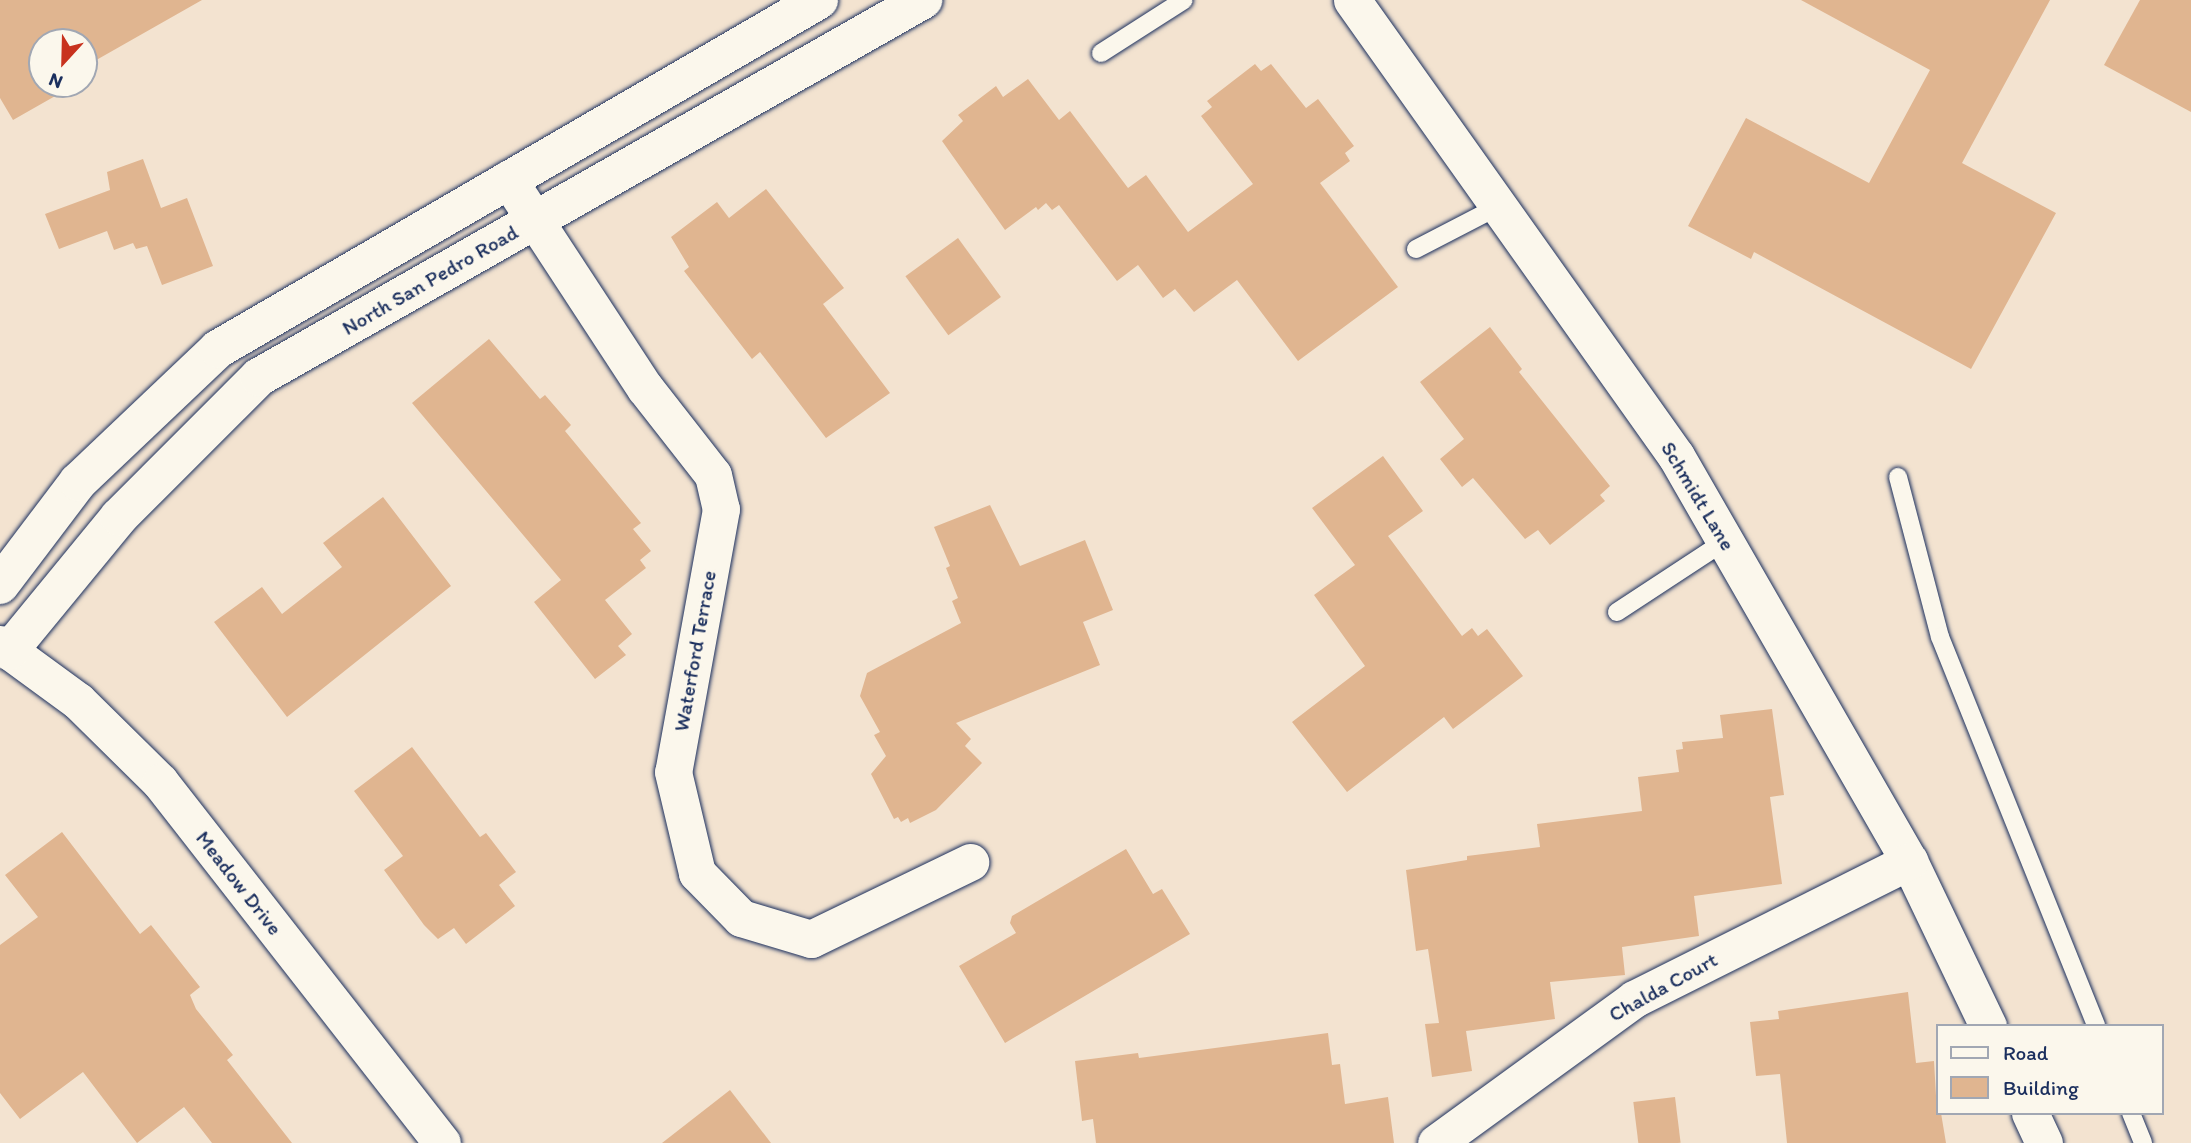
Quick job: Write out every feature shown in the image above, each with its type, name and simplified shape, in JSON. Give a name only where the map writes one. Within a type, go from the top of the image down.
[{"type":"main road","points":[[0,584],[78,482],[218,349],[818,0]]},
{"type":"main road","name":"North San Pedro Road","points":[[5,647],[119,517],[259,377],[923,0]]},
{"type":"street","name":"Schmidt Lane","points":[[1352,0],[1676,456],[1909,861],[1987,1024]]},
{"type":"street","name":"Waterford Terrace","points":[[508,179],[645,388],[713,475],[721,509],[673,772],[697,873],[741,918],[811,939],[970,862]]},
{"type":"street","name":"Meadow Drive","points":[[5,647],[78,701],[160,782],[442,1143]]},
{"type":"street","name":"Chalda Court","points":[[1436,1143],[1634,999],[1909,861]]},
{"type":"street","points":[[2031,1115],[2044,1143]]},
{"type":"lane","points":[[1101,53],[1185,0]]},
{"type":"lane","points":[[1416,249],[1499,206]]},
{"type":"lane","points":[[1898,477],[1940,637],[2095,1024]]},
{"type":"lane","points":[[1617,612],[1725,541]]},
{"type":"lane","points":[[2132,1115],[2143,1143]]},
{"type":"building","points":[[0,0],[202,0],[98,59],[98,28],[28,28],[28,98],[52,98],[13,120],[0,98]]},
{"type":"building","points":[[1801,0],[2050,0],[1962,163],[2056,213],[1971,369],[1754,252],[1751,259],[1688,226],[1746,118],[1869,183],[1930,70]]},
{"type":"building","points":[[2140,0],[2191,0],[2191,112],[2104,65]]},
{"type":"building","points":[[1255,64],[1261,71],[1271,64],[1306,108],[1318,99],[1354,146],[1345,153],[1350,161],[1320,183],[1398,287],[1298,361],[1237,280],[1194,312],[1175,289],[1163,298],[1138,265],[1117,281],[1059,205],[1052,210],[1046,203],[1038,210],[1036,207],[1005,230],[942,141],[963,121],[958,115],[996,86],[1003,97],[1028,79],[1059,120],[1070,111],[1128,188],[1146,175],[1188,232],[1253,184],[1201,116],[1212,107],[1207,101]]},
{"type":"building","points":[[143,159],[161,208],[187,198],[213,266],[162,285],[147,246],[136,249],[133,243],[114,250],[107,231],[59,249],[45,214],[110,190],[107,172]]},
{"type":"building","points":[[766,189],[844,288],[823,304],[890,393],[826,438],[760,352],[752,359],[684,271],[689,267],[671,237],[717,202],[729,218]]},
{"type":"building","points":[[958,238],[1001,297],[948,335],[905,276]]},
{"type":"building","points":[[1490,327],[1522,369],[1519,372],[1610,486],[1600,495],[1605,501],[1550,545],[1538,530],[1525,539],[1473,478],[1462,487],[1440,459],[1464,439],[1420,382]]},
{"type":"building","points":[[489,339],[540,399],[545,395],[571,425],[565,431],[641,523],[633,529],[651,551],[640,560],[646,568],[605,600],[632,634],[618,646],[626,655],[595,679],[534,602],[561,580],[412,403]]},
{"type":"building","points":[[1383,456],[1423,511],[1388,536],[1462,636],[1472,628],[1478,636],[1487,629],[1523,676],[1453,729],[1444,717],[1347,792],[1292,722],[1365,666],[1314,595],[1355,565],[1312,508]]},
{"type":"building","points":[[383,497],[451,586],[287,717],[214,622],[262,587],[282,614],[342,567],[323,543]]},
{"type":"building","points":[[990,505],[1020,566],[1085,540],[1113,610],[1083,622],[1100,665],[956,723],[971,739],[965,746],[982,763],[936,810],[910,823],[908,818],[901,822],[898,817],[894,819],[871,774],[886,756],[874,735],[880,732],[860,696],[867,673],[961,623],[952,601],[958,598],[946,568],[950,566],[934,527]]},
{"type":"building","points":[[1772,709],[1784,795],[1770,797],[1782,884],[1694,896],[1699,936],[1622,947],[1625,975],[1550,982],[1555,1019],[1466,1031],[1472,1071],[1432,1077],[1425,1024],[1439,1023],[1428,949],[1416,951],[1406,870],[1467,860],[1467,856],[1540,847],[1537,824],[1642,811],[1638,777],[1679,772],[1676,750],[1683,749],[1682,742],[1723,738],[1720,715]]},
{"type":"building","points":[[412,747],[480,837],[486,833],[516,872],[499,885],[515,906],[466,944],[454,928],[438,939],[424,925],[384,870],[403,856],[354,791]]},
{"type":"building","points":[[62,832],[140,934],[151,925],[200,987],[190,995],[196,1009],[233,1055],[227,1060],[292,1143],[212,1143],[184,1107],[137,1143],[83,1072],[20,1119],[0,1093],[0,945],[38,917],[5,875]]},
{"type":"building","points":[[1126,849],[1153,894],[1162,889],[1190,934],[1005,1043],[959,966],[1016,933],[1010,923],[1012,916]]},
{"type":"building","points":[[1908,992],[1916,1063],[1934,1061],[1936,1115],[1941,1115],[1946,1143],[1787,1143],[1780,1074],[1756,1076],[1750,1022],[1779,1019],[1778,1011]]},
{"type":"building","points":[[1328,1033],[1332,1065],[1340,1064],[1345,1104],[1388,1097],[1394,1143],[1096,1143],[1093,1119],[1082,1121],[1075,1061],[1138,1053],[1139,1058]]},
{"type":"building","points":[[730,1090],[771,1143],[662,1143]]},
{"type":"building","points":[[1675,1097],[1681,1143],[1638,1143],[1633,1102]]}]
